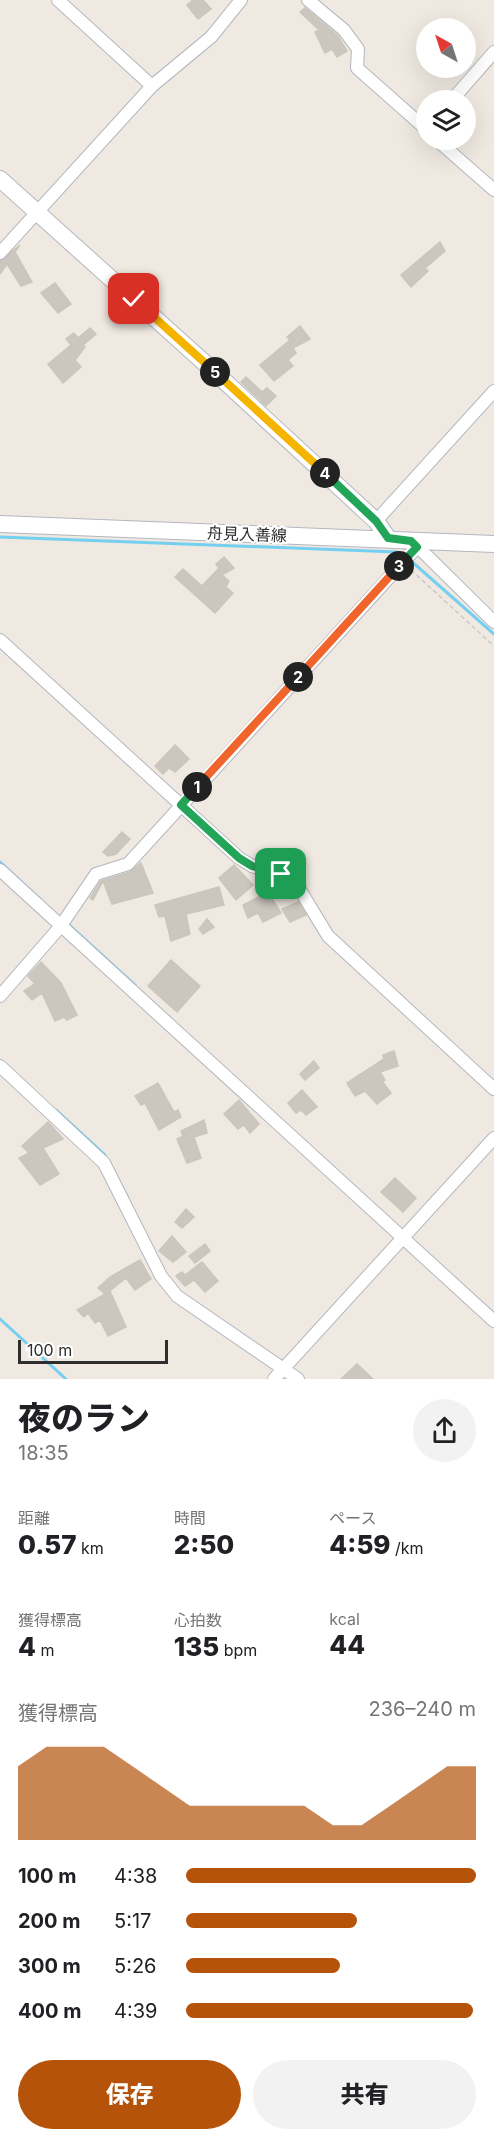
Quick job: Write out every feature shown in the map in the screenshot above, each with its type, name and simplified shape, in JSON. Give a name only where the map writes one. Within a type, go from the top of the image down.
[{"type":"main road","points":[[0,179],[376,521],[388,538]]},
{"type":"main road","name":"舟見入善線","points":[[0,524],[388,538],[414,544],[494,544]]},
{"type":"street","points":[[58,0],[152,86]]},
{"type":"street","points":[[0,253],[152,86],[211,37],[241,0]]},
{"type":"street","points":[[308,0],[345,30],[358,49],[357,68],[416,120]]},
{"type":"street","points":[[461,90],[494,52]]},
{"type":"street","points":[[448,150],[494,190]]},
{"type":"street","points":[[376,521],[494,391]]},
{"type":"street","points":[[0,996],[60,927],[96,874],[128,864],[403,562],[414,544],[494,621]]},
{"type":"street","points":[[0,640],[239,858],[252,866],[294,880],[327,936],[494,1089]]},
{"type":"street","points":[[0,870],[494,1321]]},
{"type":"street","points":[[0,1066],[104,1163],[161,1276],[177,1296],[298,1379]]},
{"type":"street","points":[[274,1379],[494,1138]]},
{"type":"path","points":[[403,562],[494,646]]},
{"type":"building","points":[[193,0],[203,0],[211,9],[198,19],[187,5]]},
{"type":"building","points":[[305,8],[338,36],[347,51],[337,57],[332,49],[325,53],[315,32],[319,30],[300,12]]},
{"type":"building","points":[[440,242],[445,251],[425,268],[428,271],[411,287],[401,275]]},
{"type":"building","points":[[20,245],[15,252],[32,282],[21,286],[7,264],[0,274],[0,261]]},
{"type":"building","points":[[55,283],[71,304],[58,313],[41,293]]},
{"type":"building","points":[[300,326],[310,339],[293,348],[296,353],[288,360],[293,366],[274,381],[260,365],[290,340],[287,337]]},
{"type":"building","points":[[90,328],[96,334],[83,345],[85,347],[75,360],[81,367],[63,383],[48,364],[71,345],[66,339],[74,333],[78,338]]},
{"type":"building","points":[[246,377],[262,392],[267,388],[276,396],[266,406],[241,382]]},
{"type":"building","points":[[224,557],[234,568],[222,575],[229,581],[226,587],[233,593],[215,613],[175,577],[183,569],[202,586],[219,568],[216,564]]},
{"type":"building","points":[[175,745],[189,759],[175,772],[169,768],[163,774],[155,766]]},
{"type":"building","points":[[122,832],[130,839],[116,854],[108,856],[103,852]]},
{"type":"building","points":[[141,863],[153,893],[112,904],[103,881],[93,900],[90,898],[101,881],[130,872]]},
{"type":"building","points":[[234,865],[253,885],[236,900],[219,878]]},
{"type":"building","points":[[219,887],[224,905],[186,914],[190,934],[171,941],[165,916],[159,917],[155,905]]},
{"type":"building","points":[[268,892],[281,913],[263,922],[258,913],[248,918],[243,905]]},
{"type":"building","points":[[298,902],[306,915],[290,922],[282,909]]},
{"type":"building","points":[[207,919],[214,927],[203,934],[199,929]]},
{"type":"building","points":[[171,960],[200,986],[177,1012],[148,986]]},
{"type":"building","points":[[41,962],[61,983],[77,1015],[67,1020],[64,1017],[55,1021],[42,993],[32,1000],[24,991],[35,984],[28,976]]},
{"type":"building","points":[[394,1051],[398,1066],[380,1072],[385,1080],[382,1081],[391,1093],[377,1104],[365,1091],[355,1096],[347,1083],[384,1059],[383,1055]]},
{"type":"building","points":[[314,1061],[319,1068],[305,1080],[300,1074]]},
{"type":"building","points":[[158,1083],[174,1112],[178,1110],[181,1117],[159,1130],[145,1103],[141,1105],[135,1096]]},
{"type":"building","points":[[302,1090],[317,1107],[306,1115],[301,1110],[296,1113],[288,1103]]},
{"type":"building","points":[[239,1100],[259,1124],[250,1133],[244,1125],[238,1129],[224,1114]]},
{"type":"building","points":[[204,1120],[207,1133],[194,1137],[201,1158],[187,1163],[177,1139],[183,1136],[181,1131]]},
{"type":"building","points":[[48,1122],[63,1139],[43,1148],[59,1174],[40,1185],[19,1158],[29,1153],[22,1146]]},
{"type":"building","points":[[395,1178],[416,1198],[403,1212],[381,1192]]},
{"type":"building","points":[[186,1209],[194,1217],[182,1228],[175,1222]]},
{"type":"building","points":[[172,1236],[186,1252],[173,1262],[159,1251]]},
{"type":"building","points":[[205,1244],[210,1251],[195,1263],[189,1256]]},
{"type":"building","points":[[140,1260],[151,1279],[135,1290],[126,1278],[107,1293],[110,1291],[126,1327],[108,1336],[100,1320],[95,1323],[88,1313],[84,1317],[77,1310],[105,1294],[98,1288],[110,1277]]},
{"type":"building","points":[[202,1262],[218,1281],[205,1292],[194,1280],[185,1286],[176,1276],[182,1272],[185,1275]]},
{"type":"building","points":[[357,1364],[373,1379],[341,1379]]},
{"type":"waterway","points":[[0,537],[397,552],[404,557]]},
{"type":"waterway","points":[[410,560],[494,634]]},
{"type":"waterway","points":[[0,862],[40,899]]},
{"type":"waterway","points":[[67,923],[135,985]]},
{"type":"waterway","points":[[56,1110],[104,1154],[127,1196]]},
{"type":"waterway","points":[[0,1319],[66,1379]]},
{"type":"route","points":[[134,299],[376,521],[388,538],[411,541],[417,547],[181,805],[239,858],[252,866],[281,874]]}]
